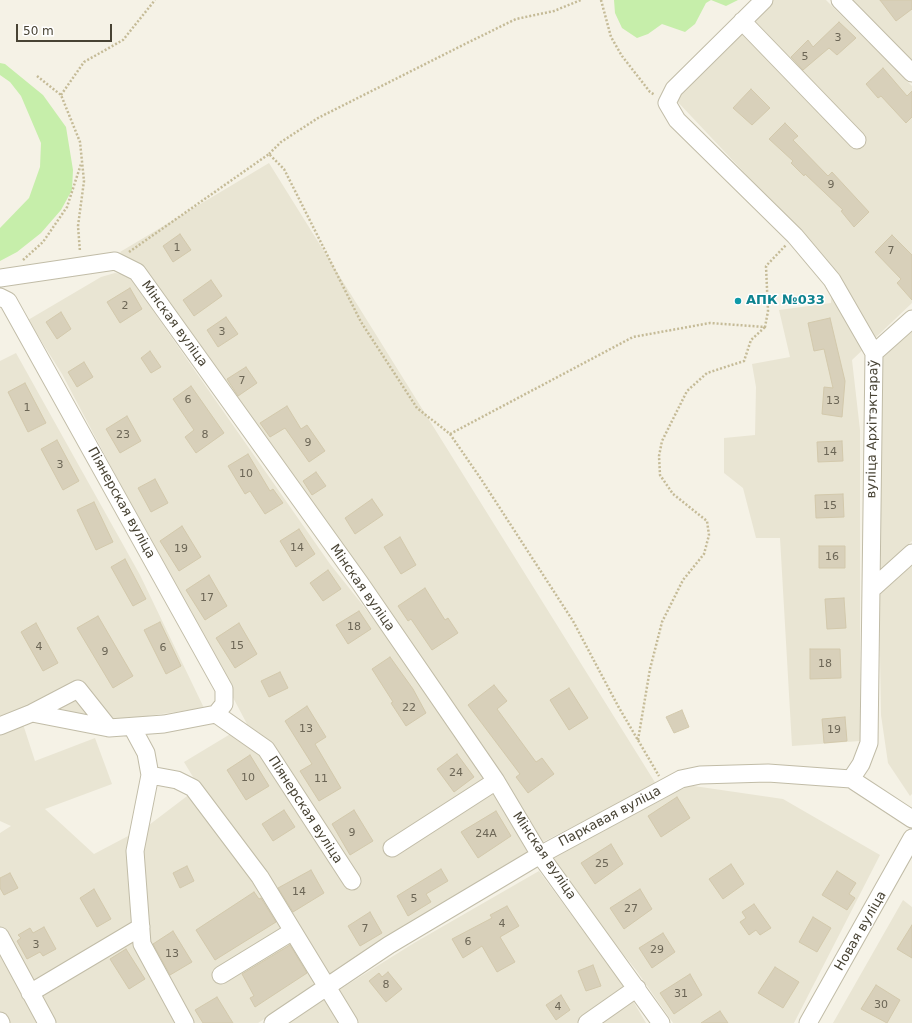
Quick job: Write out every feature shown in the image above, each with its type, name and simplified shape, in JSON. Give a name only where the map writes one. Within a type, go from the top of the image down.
[{"type":"street","points":[[667,103],[674,88],[764,0]]},
{"type":"street","points":[[840,0],[912,72]]},
{"type":"street","points":[[742,21],[857,140]]},
{"type":"street","name":"вуліца Архітэктараў","points":[[667,103],[677,120],[795,236],[832,280],[874,353],[869,743],[861,764],[851,779]]},
{"type":"street","points":[[0,278],[115,261]]},
{"type":"street","name":"Мінская вуліца","points":[[115,261],[137,272],[360,583],[496,781],[540,855],[661,1023]]},
{"type":"street","name":"Піянерская вуліца","points":[[0,297],[8,301],[224,689],[224,704],[216,714],[266,749],[352,881]]},
{"type":"street","points":[[874,353],[912,319]]},
{"type":"street","points":[[871,590],[912,553]]},
{"type":"street","points":[[0,726],[32,713],[78,689],[109,728]]},
{"type":"street","points":[[32,713],[109,728],[164,724],[216,714]]},
{"type":"street","points":[[132,727],[146,753],[150,775],[135,851],[142,944],[185,1023]]},
{"type":"street","name":"Паркавая вуліца","points":[[273,1023],[389,945],[540,855],[681,779],[700,775],[768,773],[851,779],[912,819]]},
{"type":"street","points":[[150,775],[177,780],[193,788],[260,877],[349,1023]]},
{"type":"street","points":[[392,848],[496,781]]},
{"type":"street","name":"Новая вуліца","points":[[808,1023],[912,838]]},
{"type":"street","points":[[30,993],[141,927]]},
{"type":"street","points":[[221,975],[293,931]]},
{"type":"street","points":[[0,936],[47,1023]]},
{"type":"street","points":[[587,1023],[637,988]]},
{"type":"path","points":[[61,95],[84,62],[123,40],[156,0]]},
{"type":"path","points":[[115,261],[269,154],[281,142],[318,118],[516,19],[554,11],[581,0]]},
{"type":"path","points":[[602,0],[610,37],[622,56],[650,92],[667,103]]},
{"type":"path","points":[[37,76],[61,95],[80,142],[84,181],[78,226],[82,266]]},
{"type":"path","points":[[269,154],[284,169],[361,322],[417,408],[450,434],[572,621],[665,787]]},
{"type":"path","points":[[19,263],[43,242],[67,207],[82,162]]},
{"type":"path","points":[[638,741],[650,670],[662,622],[683,580],[704,554],[709,535],[707,521],[673,494],[660,475],[659,456],[662,441],[687,391],[707,373],[744,360],[751,340],[765,327],[768,311],[766,266],[795,236]]},
{"type":"path","points":[[450,434],[633,337],[710,323],[765,327]]},
{"type":"shaded area","points":[[771,0],[826,0],[912,86],[912,303],[852,360],[860,430],[860,741],[792,746],[780,538],[756,538],[743,488],[724,473],[724,438],[755,435],[756,387],[752,364],[790,357],[779,310],[831,303],[833,267],[675,99]]},
{"type":"shaded area","points":[[849,0],[912,0],[912,66]]},
{"type":"shaded area","points":[[269,163],[656,784],[539,844],[367,579],[120,252]]},
{"type":"shaded area","points":[[115,273],[128,275],[330,564],[388,637],[487,784],[529,852],[258,1023],[0,1023],[0,833],[11,826],[0,821],[0,732],[22,721],[35,761],[95,738],[112,784],[45,809],[94,854],[149,825],[199,787],[184,762],[247,724],[62,374],[28,320],[101,277]]},
{"type":"shaded area","points":[[912,325],[912,541],[880,571],[881,353]]},
{"type":"shaded area","points":[[16,353],[140,575],[204,708],[119,720],[0,720],[0,361]]},
{"type":"shaded area","points":[[912,564],[912,794],[910,796],[888,763],[881,715],[879,594]]},
{"type":"shaded area","points":[[687,785],[783,799],[880,855],[794,1023],[673,1023],[636,970],[547,861]]},
{"type":"shaded area","points":[[539,871],[626,989],[646,1023],[286,1023],[414,943]]},
{"type":"shaded area","points":[[903,900],[912,907],[912,1023],[833,1023]]},
{"type":"green space","points":[[614,0],[711,0],[706,3],[695,24],[685,32],[662,24],[648,34],[637,38],[622,28],[615,13]]},
{"type":"green space","points":[[711,0],[738,0],[726,6]]},
{"type":"green space","points":[[0,63],[5,64],[43,95],[66,127],[73,170],[72,190],[61,210],[41,233],[17,252],[0,261],[0,228],[29,198],[40,167],[41,143],[21,96],[10,82],[0,75]]},
{"type":"building","points":[[880,0],[912,0],[912,9],[896,21]]},
{"type":"building","points":[[839,22],[856,38],[837,55],[829,48],[803,70],[791,57],[808,40],[813,47]]},
{"type":"building","points":[[883,68],[907,96],[912,91],[912,117],[906,123],[881,96],[878,98],[866,84]]},
{"type":"building","points":[[751,89],[770,108],[752,125],[733,108]]},
{"type":"building","points":[[785,123],[798,136],[793,140],[828,176],[832,172],[869,212],[854,227],[841,211],[843,210],[805,174],[804,176],[791,163],[793,161],[769,139]]},
{"type":"building","points":[[180,234],[191,250],[173,262],[163,246]]},
{"type":"building","points":[[892,235],[912,255],[912,300],[897,283],[901,279],[875,252]]},
{"type":"building","points":[[211,280],[222,296],[194,316],[183,300]]},
{"type":"building","points":[[130,288],[142,309],[120,323],[107,302]]},
{"type":"building","points":[[61,312],[71,329],[57,339],[46,322]]},
{"type":"building","points":[[226,317],[238,334],[218,347],[207,330]]},
{"type":"building","points":[[830,318],[845,381],[842,417],[822,414],[824,387],[833,388],[824,349],[814,351],[808,323]]},
{"type":"building","points":[[150,351],[161,367],[151,373],[141,358]]},
{"type":"building","points":[[84,362],[93,377],[77,387],[68,372]]},
{"type":"building","points":[[246,367],[257,383],[238,396],[227,379]]},
{"type":"building","points":[[25,383],[46,423],[28,432],[8,392]]},
{"type":"building","points":[[191,386],[224,433],[196,453],[185,437],[194,430],[173,399]]},
{"type":"building","points":[[287,406],[301,429],[307,425],[325,451],[309,462],[285,428],[270,437],[260,423]]},
{"type":"building","points":[[127,416],[141,441],[120,453],[106,429]]},
{"type":"building","points":[[57,440],[79,481],[63,490],[41,449]]},
{"type":"building","points":[[842,441],[843,461],[818,462],[817,442]]},
{"type":"building","points":[[248,454],[270,491],[273,489],[283,503],[265,514],[250,491],[245,494],[228,466]]},
{"type":"building","points":[[316,472],[326,486],[312,495],[303,481]]},
{"type":"building","points":[[155,479],[168,503],[151,512],[138,488]]},
{"type":"building","points":[[843,494],[844,517],[816,518],[815,495]]},
{"type":"building","points":[[372,499],[383,515],[355,534],[345,518]]},
{"type":"building","points":[[94,502],[113,542],[96,550],[77,510]]},
{"type":"building","points":[[182,526],[201,557],[179,571],[160,541]]},
{"type":"building","points":[[299,529],[315,554],[296,567],[280,541]]},
{"type":"building","points":[[400,537],[416,565],[401,574],[384,547]]},
{"type":"building","points":[[819,546],[845,546],[845,568],[819,568]]},
{"type":"building","points":[[125,559],[146,599],[133,606],[111,567]]},
{"type":"building","points":[[328,570],[341,589],[323,601],[310,583]]},
{"type":"building","points":[[209,575],[227,606],[205,620],[186,590]]},
{"type":"building","points":[[425,588],[445,620],[448,618],[458,633],[432,650],[411,619],[408,621],[398,606]]},
{"type":"building","points":[[844,598],[846,628],[827,629],[825,599]]},
{"type":"building","points":[[359,611],[371,629],[348,644],[336,625]]},
{"type":"building","points":[[98,616],[133,676],[113,688],[77,628]]},
{"type":"building","points":[[160,622],[181,666],[166,674],[144,630]]},
{"type":"building","points":[[36,623],[58,663],[43,671],[21,632]]},
{"type":"building","points":[[239,623],[257,654],[235,668],[216,638]]},
{"type":"building","points":[[810,649],[840,649],[841,678],[810,679]]},
{"type":"building","points":[[390,657],[413,689],[426,713],[406,726],[372,669]]},
{"type":"building","points":[[280,672],[288,688],[269,697],[261,681]]},
{"type":"building","points":[[494,685],[507,701],[497,709],[536,762],[542,758],[554,774],[528,793],[516,777],[520,774],[468,705]]},
{"type":"building","points":[[569,688],[588,718],[569,730],[550,700]]},
{"type":"building","points":[[307,706],[326,737],[315,744],[341,788],[319,801],[300,771],[312,764],[285,721]]},
{"type":"building","points":[[682,710],[689,727],[674,733],[666,717]]},
{"type":"building","points":[[845,717],[847,741],[824,743],[822,719]]},
{"type":"building","points":[[457,754],[474,777],[454,792],[437,769]]},
{"type":"building","points":[[250,755],[269,786],[246,800],[227,770]]},
{"type":"building","points":[[677,797],[690,818],[661,837],[648,816]]},
{"type":"building","points":[[284,810],[295,827],[273,841],[262,824]]},
{"type":"building","points":[[354,810],[373,841],[350,855],[332,824]]},
{"type":"building","points":[[496,811],[511,836],[478,858],[461,832]]},
{"type":"building","points":[[611,844],[623,864],[595,884],[581,863]]},
{"type":"building","points":[[731,864],[744,884],[723,899],[709,879]]},
{"type":"building","points":[[187,866],[194,881],[180,888],[173,873]]},
{"type":"building","points":[[441,869],[448,881],[426,894],[431,902],[408,916],[397,896]]},
{"type":"building","points":[[311,870],[324,893],[293,912],[278,888]]},
{"type":"building","points":[[837,871],[856,883],[849,894],[855,898],[847,910],[822,895]]},
{"type":"building","points":[[10,873],[18,888],[4,895],[0,888],[0,878]]},
{"type":"building","points":[[94,889],[111,919],[97,927],[80,898]]},
{"type":"building","points":[[640,889],[652,909],[624,929],[610,908]]},
{"type":"building","points":[[254,892],[259,899],[261,898],[276,922],[215,960],[196,930]]},
{"type":"building","points":[[754,904],[771,928],[760,935],[756,930],[749,935],[740,922],[746,918],[742,912]]},
{"type":"building","points":[[507,906],[519,926],[500,937],[515,962],[497,972],[482,946],[463,958],[452,939],[492,918],[490,915]]},
{"type":"building","points":[[370,912],[382,933],[360,946],[348,926]]},
{"type":"building","points":[[813,917],[831,928],[817,952],[799,942]]},
{"type":"building","points":[[912,925],[912,958],[897,949]]},
{"type":"building","points":[[44,927],[56,949],[43,956],[40,952],[27,959],[17,941],[21,938],[18,935],[30,928],[33,933]]},
{"type":"building","points":[[173,931],[192,962],[170,975],[153,944]]},
{"type":"building","points":[[663,933],[675,952],[652,968],[639,948]]},
{"type":"building","points":[[290,945],[307,973],[255,1007],[250,998],[254,996],[242,974]]},
{"type":"building","points":[[126,949],[145,979],[129,989],[110,959]]},
{"type":"building","points":[[593,965],[601,986],[586,991],[578,971]]},
{"type":"building","points":[[775,967],[799,982],[783,1008],[758,993]]},
{"type":"building","points":[[388,972],[402,989],[386,1002],[369,981],[379,973],[382,977]]},
{"type":"building","points":[[690,974],[702,995],[674,1014],[660,993]]},
{"type":"building","points":[[876,985],[900,1000],[887,1023],[861,1009]]},
{"type":"building","points":[[561,995],[570,1010],[556,1020],[546,1005]]},
{"type":"building","points":[[217,997],[233,1023],[203,1023],[195,1010]]},
{"type":"building","points":[[720,1011],[728,1023],[701,1023]]},
{"type":"place","name":"АПК №033","points":[[738,301]]}]
